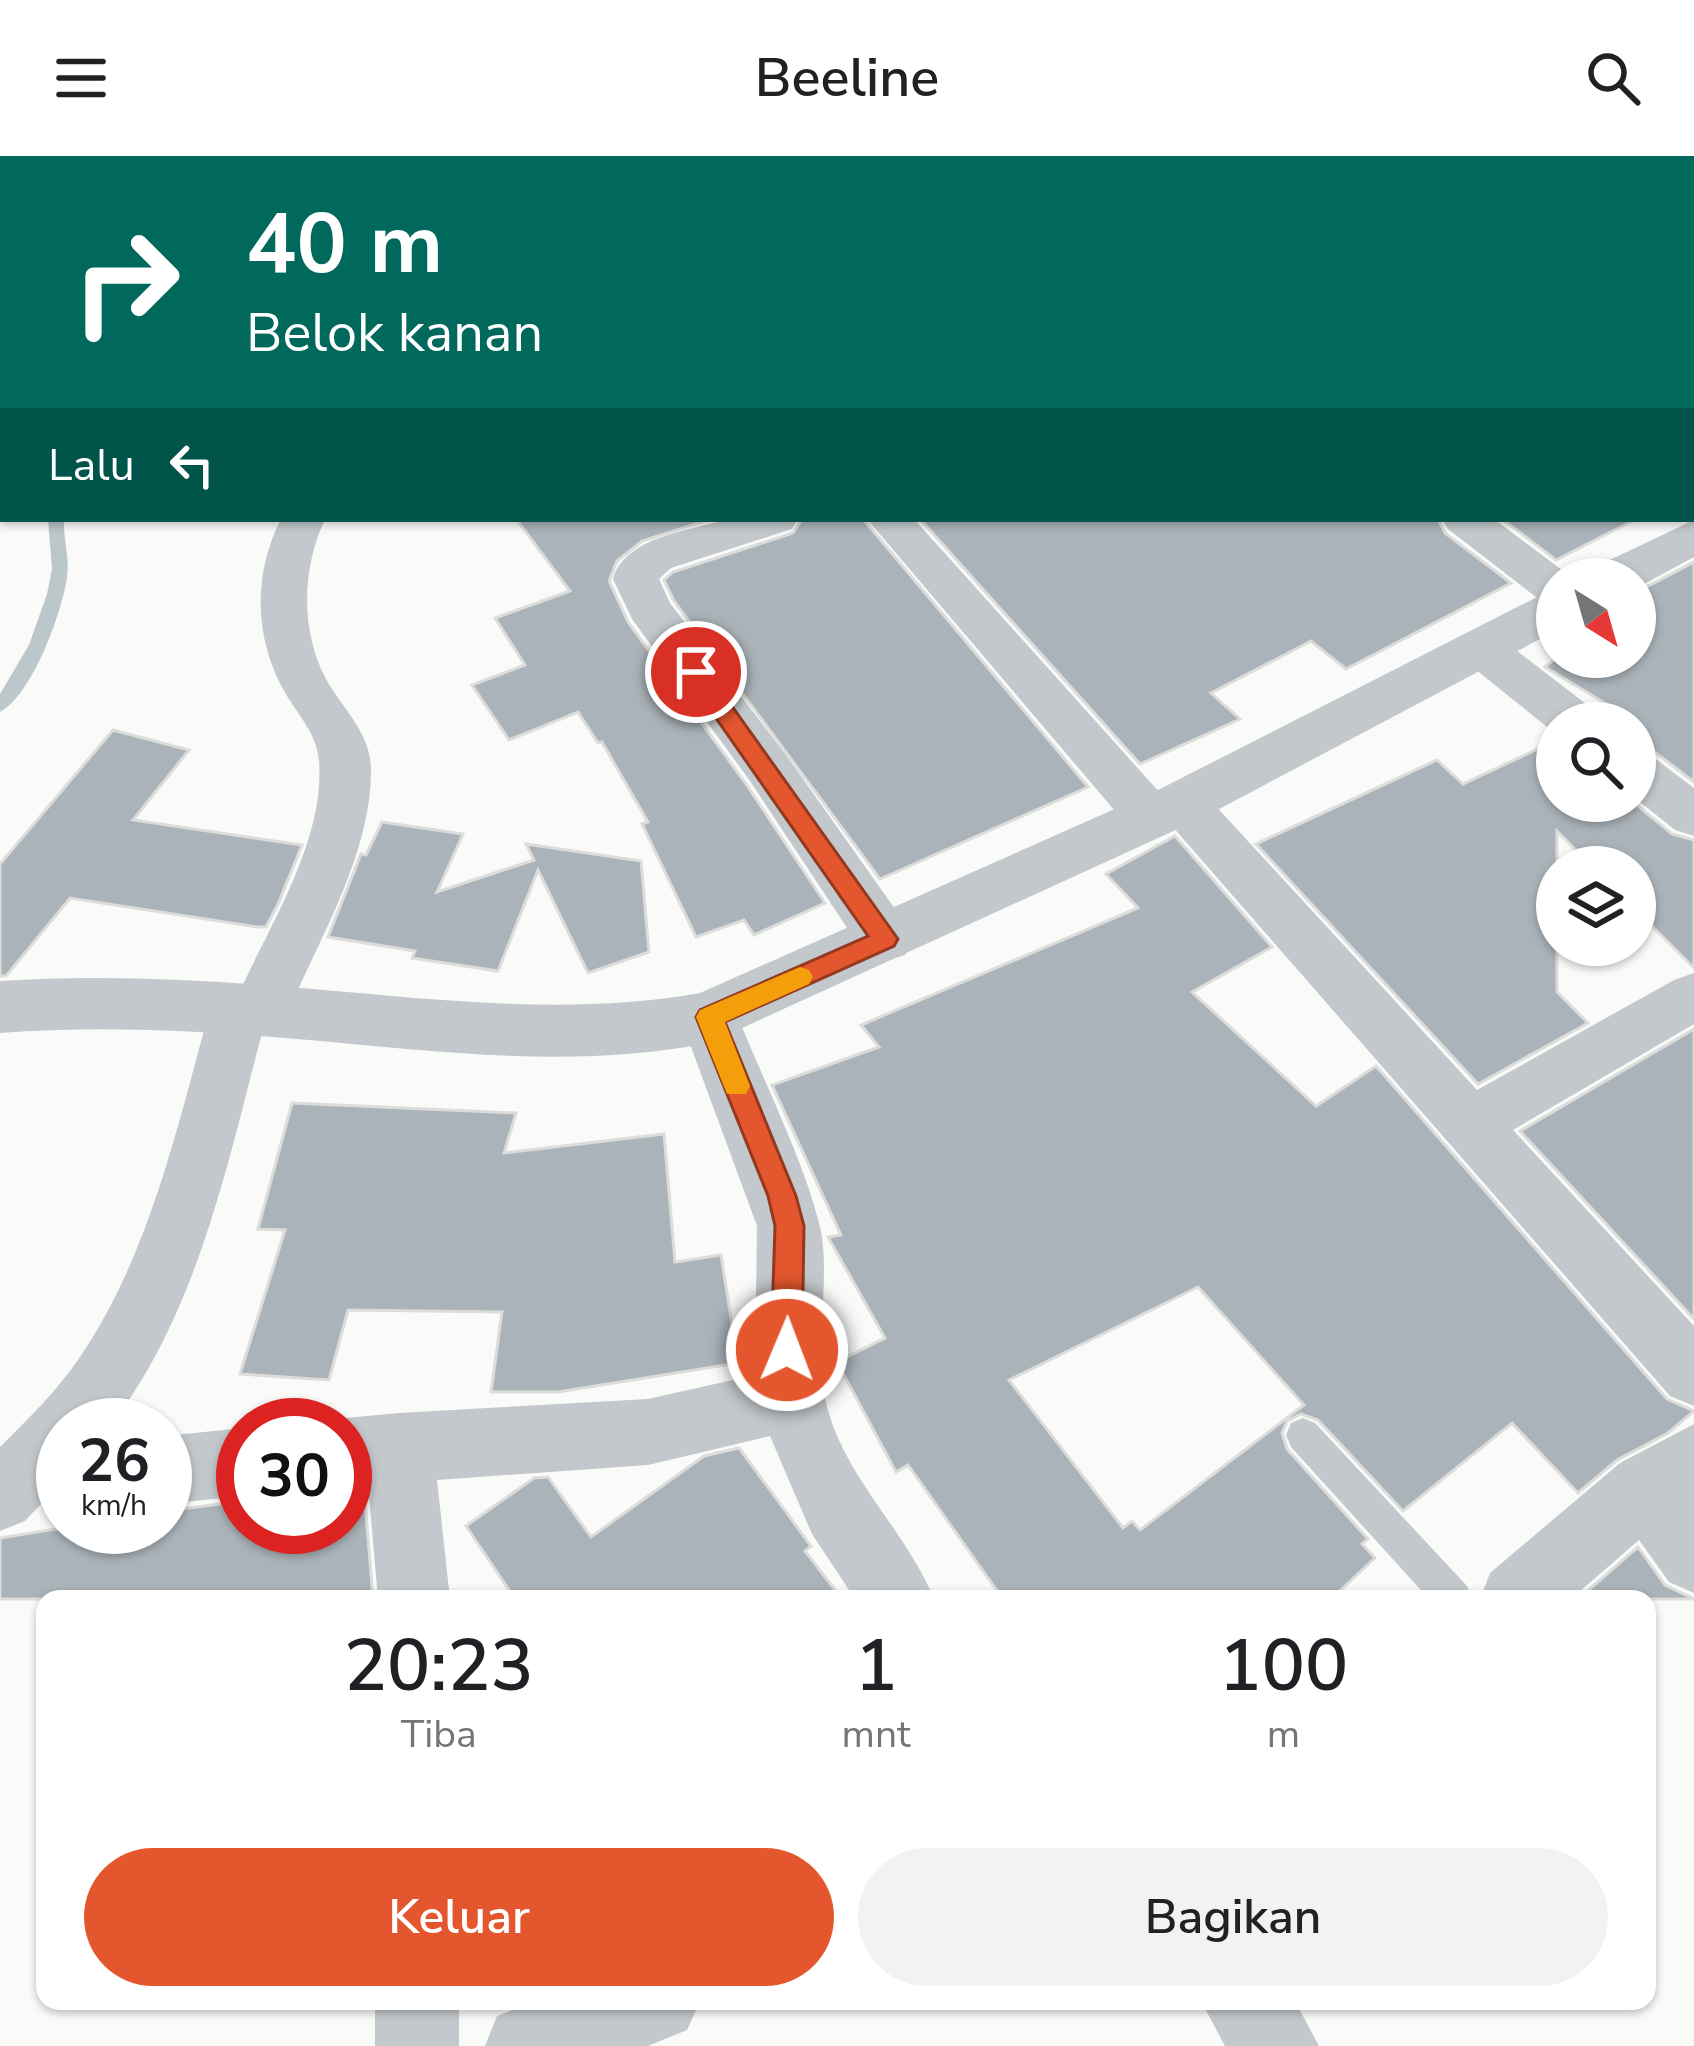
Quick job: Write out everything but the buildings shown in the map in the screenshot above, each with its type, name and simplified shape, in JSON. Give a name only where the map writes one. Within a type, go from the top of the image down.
[{"type":"street","points":[[92,1398],[110,1377],[161,1262],[250,1010],[339,825],[344,750],[301,677],[282,602],[292,538],[301,522]]},
{"type":"street","points":[[766,522],[655,557],[635,571],[636,579],[649,608],[885,939]]},
{"type":"street","points":[[906,522],[1166,810],[1470,1124],[1694,1374]]},
{"type":"street","points":[[1468,522],[1536,573]]},
{"type":"street","points":[[1653,558],[1693,538]]},
{"type":"street","points":[[0,1007],[107,1001],[493,1030],[628,1030],[710,1017],[1166,810],[1536,619]]},
{"type":"street","points":[[1482,649],[1549,702]]},
{"type":"street","points":[[1656,786],[1694,816]]},
{"type":"street","points":[[1470,1124],[1694,996]]},
{"type":"street","points":[[710,1017],[782,1196],[789,1226],[791,1399],[837,1509],[892,1590]]},
{"type":"street","points":[[411,1590],[372,1450],[648,1432],[791,1399]]},
{"type":"street","points":[[1527,1590],[1669,1473],[1694,1557]]},
{"type":"street","points":[[417,2010],[417,2046]]},
{"type":"street","points":[[527,2046],[632,2010]]},
{"type":"street","points":[[1250,2010],[1277,2046]]},
{"type":"lane","points":[[1304,1435],[1446,1590]]},
{"type":"waterway","points":[[0,706],[29,661],[50,611],[60,569],[56,522]]},
{"type":"slow traffic","points":[[737,1086],[710,1017],[800,977]]},
{"type":"route","points":[[696,672],[885,939],[710,1017],[782,1196],[789,1226],[787,1350]]}]
